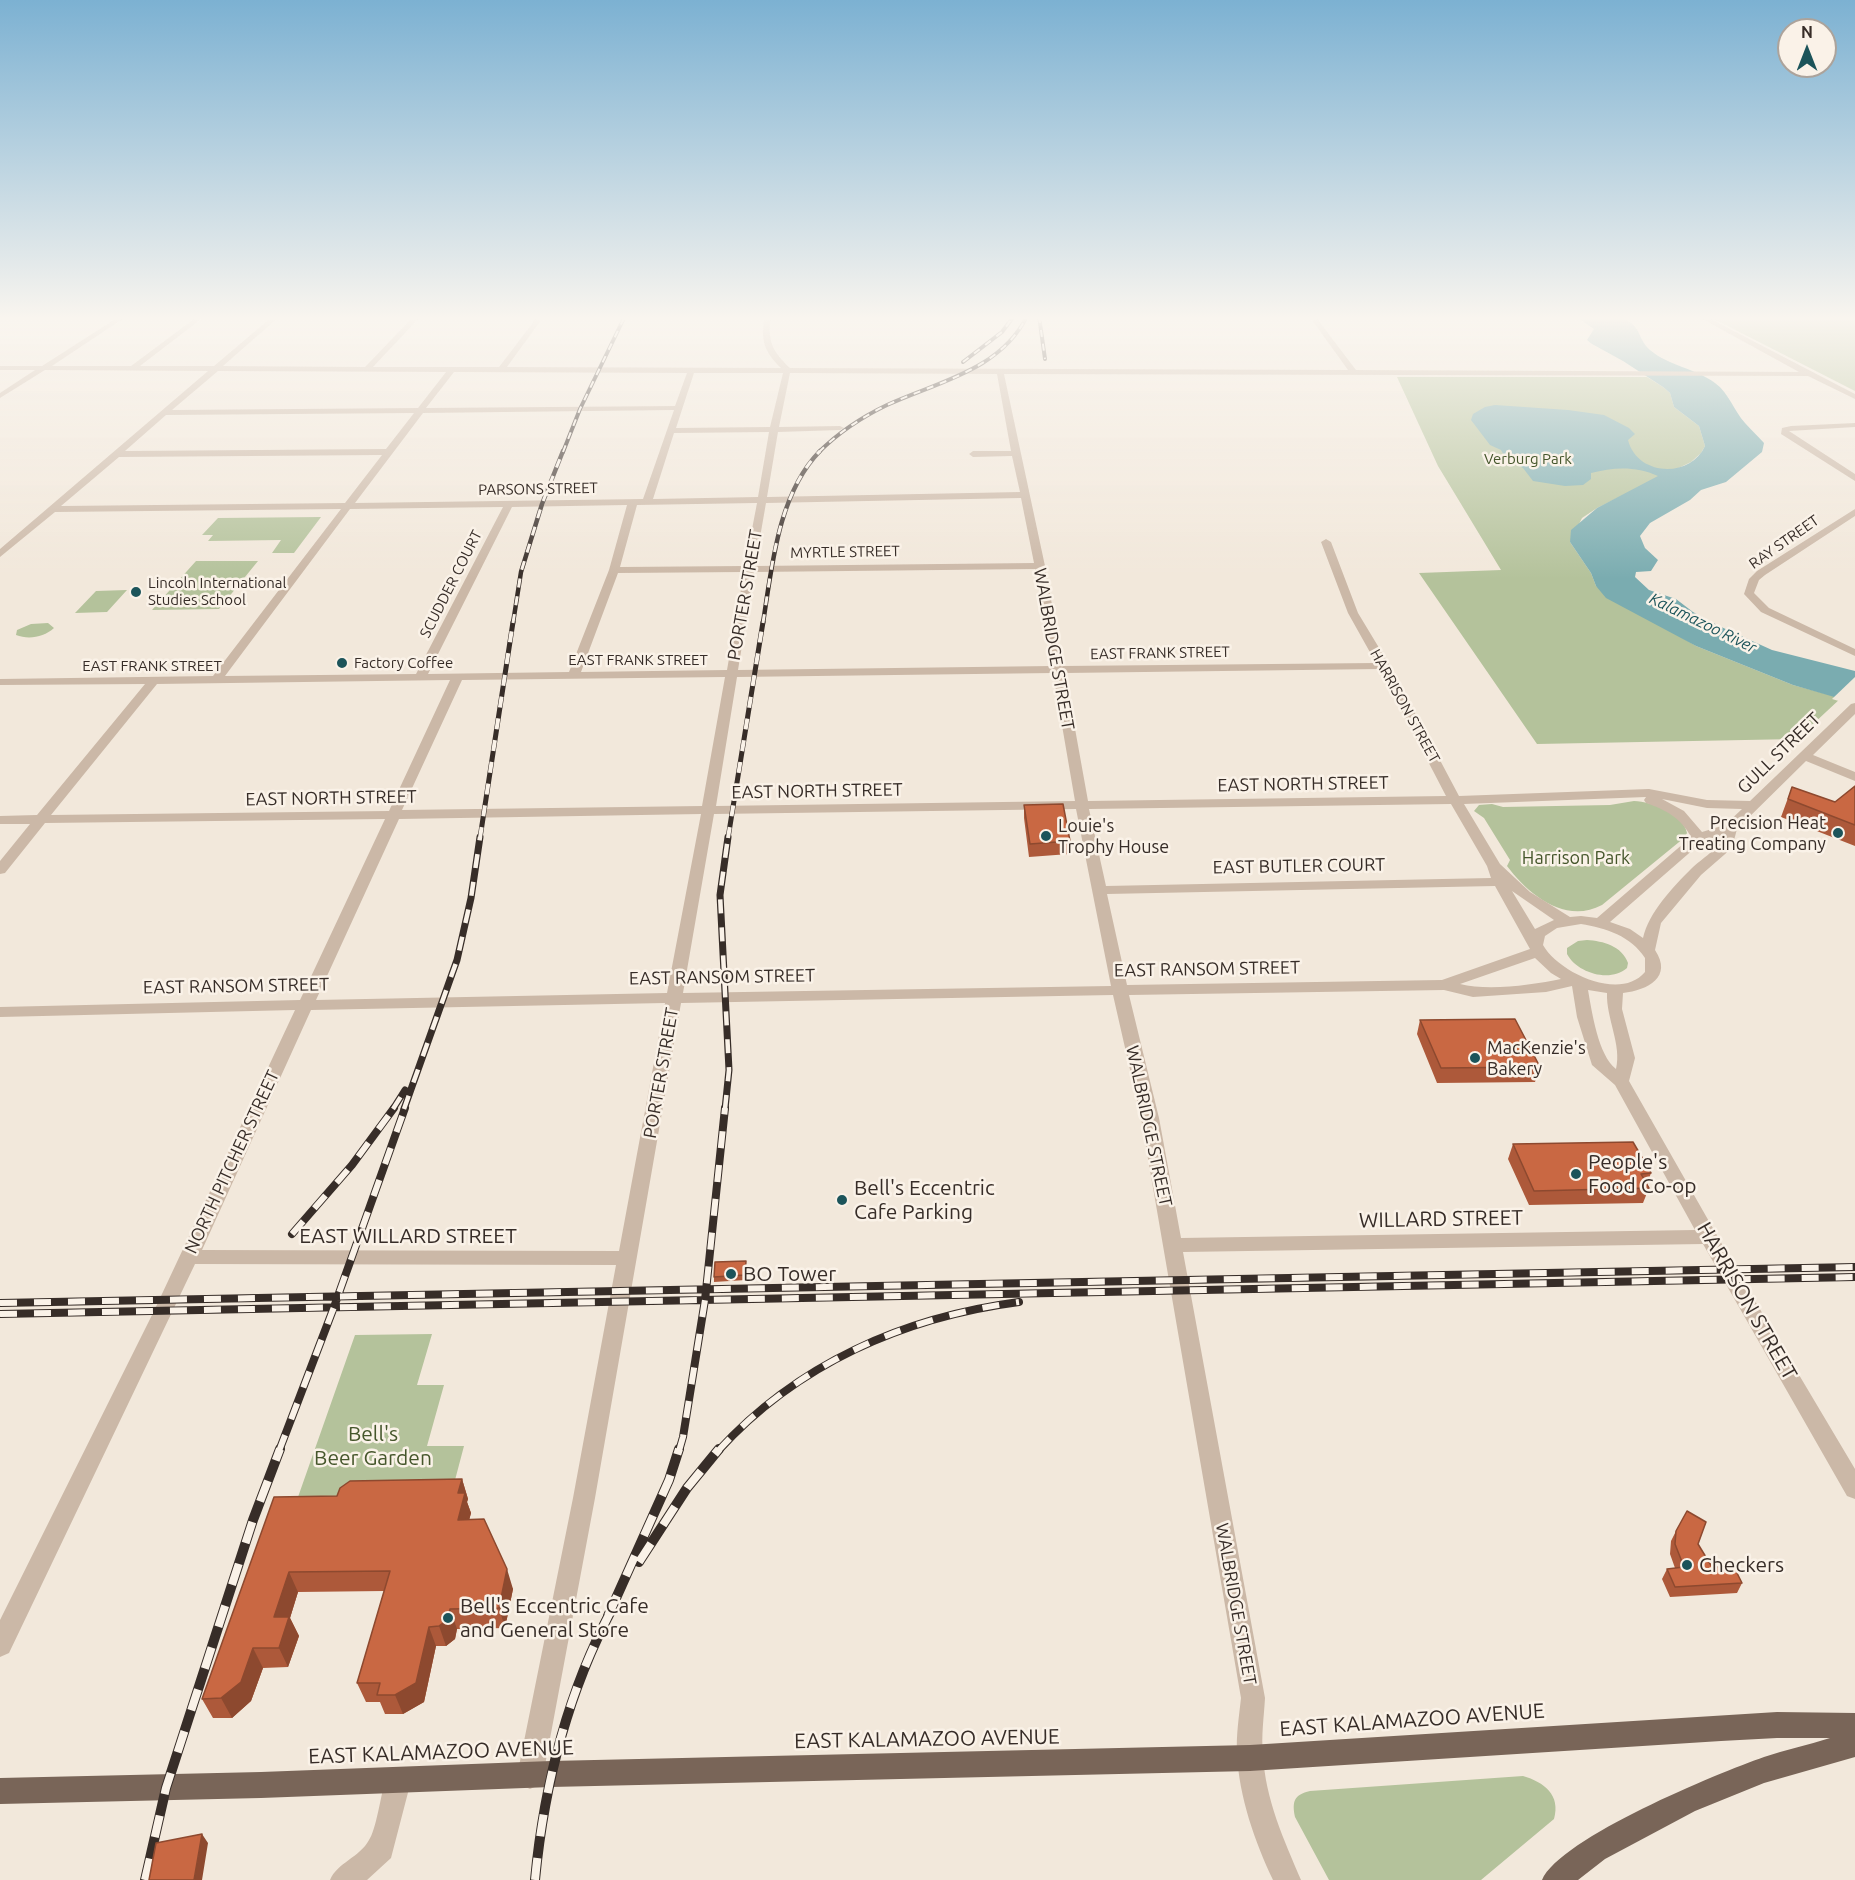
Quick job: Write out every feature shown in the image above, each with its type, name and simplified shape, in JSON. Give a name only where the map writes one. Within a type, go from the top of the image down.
[{"type":"main road","name":"EAST KALAMAZOO AVENUE","points":[[0,1791],[1250,1758],[1731,1727],[1855,1726]]},
{"type":"main road","points":[[1556,1880],[1595,1849],[1686,1802],[1764,1770],[1855,1744]]},
{"type":"street","points":[[0,554],[174,404]]},
{"type":"street","points":[[215,681],[425,404]]},
{"type":"street","points":[[647,502],[679,404]]},
{"type":"street","name":"PORTER STREET","points":[[530,1776],[681,969],[761,499],[780,404]]},
{"type":"street","name":"WALBRIDGE STREET","points":[[1006,404],[1040,566],[1082,806],[1120,990],[1150,1118],[1173,1245],[1253,1698],[1250,1758],[1257,1798],[1281,1869],[1287,1880]]},
{"type":"street","points":[[163,413],[677,408]]},
{"type":"street","points":[[1855,425],[1788,429],[1785,434],[1855,478]]},
{"type":"street","points":[[669,431],[840,428]]},
{"type":"street","points":[[117,453],[390,452]]},
{"type":"street","points":[[973,454],[1016,453]]},
{"type":"street","name":"PARSONS STREET","points":[[52,509],[347,507],[1024,495]]},
{"type":"street","points":[[574,675],[614,570],[633,502]]},
{"type":"street","name":"SCUDDER COURT","points":[[420,677],[509,504]]},
{"type":"street","name":"RAY STREET","points":[[1855,512],[1761,573],[1754,579],[1749,594],[1765,610],[1855,652]]},
{"type":"street","name":"HARRISON STREET","points":[[1326,542],[1353,613],[1384,666],[1455,800],[1494,866],[1499,882],[1545,963],[1576,982],[1600,1065],[1621,1081],[1855,1490]]},
{"type":"street","name":"MYRTLE STREET","points":[[614,570],[1040,566]]},
{"type":"street","name":"EAST FRANK STREET","points":[[0,682],[1384,666]]},
{"type":"street","name":"NORTH PITCHER STREET","points":[[0,1645],[159,1321],[458,676]]},
{"type":"street","points":[[0,870],[154,680]]},
{"type":"street","name":"GULL STREET","points":[[1600,923],[1698,838],[1730,828],[1855,706]]},
{"type":"street","points":[[1804,756],[1855,777]]},
{"type":"street","name":"EAST NORTH STREET","points":[[0,820],[1455,800],[1649,793],[1707,804],[1755,805]]},
{"type":"street","name":"EAST NORTH STREET","points":[[1634,795],[1661,804],[1683,816],[1693,826],[1698,838]]},
{"type":"street","name":"GULL STREET","points":[[1648,949],[1654,922],[1696,872],[1727,845],[1730,828]]},
{"type":"street","name":"HARRISON STREET","points":[[1494,866],[1525,895],[1566,921]]},
{"type":"street","name":"EAST BUTLER COURT","points":[[1100,890],[1499,882]]},
{"type":"street","points":[[1566,921],[1600,923],[1636,938],[1648,949],[1655,961],[1654,972],[1647,981],[1634,987],[1615,989],[1576,982]]},
{"type":"street","name":"EAST RANSOM STREET","points":[[1444,985],[1466,975],[1508,963],[1536,946],[1540,932],[1550,925],[1566,921]]},
{"type":"street","name":"EAST RANSOM STREET","points":[[0,1012],[674,997],[1444,985],[1473,992],[1546,987],[1576,982]]},
{"type":"street","points":[[1615,989],[1614,1009],[1627,1058],[1621,1081]]},
{"type":"street","name":"WILLARD STREET","points":[[1173,1245],[1709,1237]]},
{"type":"street","name":"EAST WILLARD STREET","points":[[188,1257],[628,1258]]},
{"type":"street","points":[[344,1880],[381,1848],[398,1781]]},
{"type":"green space","name":"Verburg Park","points":[[1409,404],[1673,404],[1674,407],[1699,426],[1705,446],[1701,453],[1691,462],[1597,508],[1582,518],[1570,542],[1591,573],[1596,586],[1696,646],[1793,685],[1841,698],[1797,739],[1537,744],[1419,573],[1501,570],[1438,466]]},
{"type":"green space","points":[[321,517],[294,553],[272,553],[281,540],[208,541],[213,535],[202,535],[218,518]]},
{"type":"green space","points":[[196,561],[258,561],[219,609],[152,610]]},
{"type":"green space","points":[[127,590],[107,612],[75,613],[96,591]]},
{"type":"green space","points":[[48,623],[54,628],[41,635],[26,637],[16,635],[17,630],[31,624]]},
{"type":"green space","name":"Harrison Park","points":[[1634,801],[1658,806],[1673,814],[1680,820],[1687,833],[1684,838],[1602,905],[1588,910],[1574,911],[1548,904],[1516,877],[1507,866],[1510,860],[1484,818],[1474,811],[1479,805],[1492,804],[1503,807],[1610,805]]},
{"type":"green space","points":[[1578,941],[1605,943],[1617,949],[1625,957],[1628,963],[1627,968],[1612,975],[1603,975],[1594,974],[1578,966],[1567,954],[1567,948]]},
{"type":"green space","name":"Bell's Beer Garden","points":[[432,1334],[417,1385],[444,1385],[427,1446],[464,1446],[450,1499],[298,1497],[355,1335]]},
{"type":"green space","points":[[1523,1776],[1544,1786],[1553,1796],[1556,1811],[1554,1819],[1481,1880],[1329,1880],[1295,1817],[1295,1799],[1310,1791]]},
{"type":"water","name":"Kalamazoo River","points":[[1673,404],[1732,404],[1741,418],[1764,443],[1762,452],[1726,482],[1701,490],[1690,500],[1650,523],[1640,536],[1645,548],[1658,560],[1651,571],[1636,572],[1635,577],[1649,590],[1676,599],[1693,612],[1719,626],[1772,650],[1855,671],[1855,703],[1793,685],[1696,646],[1606,598],[1596,586],[1591,573],[1570,542],[1571,530],[1597,508],[1658,476],[1641,470],[1617,469],[1591,473],[1591,479],[1583,485],[1565,486],[1533,481],[1523,468],[1506,459],[1501,450],[1490,445],[1471,420],[1473,414],[1485,407],[1495,405],[1604,415],[1629,428],[1635,434],[1628,440],[1633,452],[1642,461],[1664,469],[1688,464],[1698,457],[1705,446],[1699,426],[1674,407]]},
{"type":"pier","points":[[1855,677],[1855,706],[1832,699]]},
{"type":"building","points":[[1855,786],[1855,825],[1788,799],[1792,787],[1835,802]]},
{"type":"building","name":"Louie's Trophy House","points":[[1063,804],[1070,841],[1030,844],[1024,805]]},
{"type":"building","name":"MacKenzie's Bakery","points":[[1515,1019],[1540,1067],[1441,1068],[1420,1020]]},
{"type":"building","name":"People's Food Co-op","points":[[1633,1142],[1651,1173],[1641,1174],[1649,1188],[1534,1191],[1513,1144]]},
{"type":"building","name":"BO Tower","points":[[746,1261],[745,1275],[714,1277],[715,1262]]},
{"type":"building","name":"Bell's Eccentric Cafe and General Store","points":[[462,1479],[458,1493],[465,1493],[458,1520],[484,1519],[507,1569],[499,1608],[450,1609],[448,1619],[439,1626],[429,1627],[416,1683],[395,1695],[377,1695],[380,1683],[357,1683],[390,1571],[289,1572],[274,1617],[289,1617],[279,1648],[253,1648],[241,1682],[221,1698],[202,1699],[274,1497],[337,1496],[340,1488],[350,1481]]},
{"type":"building","name":"Checkers","points":[[1687,1511],[1706,1522],[1698,1544],[1712,1567],[1734,1567],[1742,1583],[1675,1587],[1667,1569],[1684,1567],[1675,1544],[1676,1531]]},
{"type":"building","points":[[202,1834],[194,1880],[149,1880],[156,1843]]},
{"type":"railway","points":[[563,452],[583,404]]},
{"type":"railway","points":[[820,451],[860,420],[891,404]]},
{"type":"railway","points":[[513,623],[521,572],[542,504],[563,451]]},
{"type":"railway","points":[[763,623],[774,555],[786,509],[806,468],[820,451]]},
{"type":"railway","points":[[480,838],[513,622]]},
{"type":"railway","points":[[728,838],[763,622]]},
{"type":"railway","points":[[404,1109],[457,960],[471,898],[480,837]]},
{"type":"railway","points":[[725,1109],[729,1070],[720,895],[728,837]]},
{"type":"railway","points":[[393,1109],[405,1090]]},
{"type":"railway","points":[[292,1234],[352,1165],[394,1108]]},
{"type":"railway","points":[[338,1296],[405,1108]]},
{"type":"railway","points":[[706,1289],[725,1108]]},
{"type":"railway","points":[[706,1289],[1855,1267]]},
{"type":"railway","points":[[705,1300],[1855,1277]]},
{"type":"railway","points":[[338,1296],[706,1289]]},
{"type":"railway","points":[[705,1300],[706,1289]]},
{"type":"railway","points":[[0,1303],[338,1296]]},
{"type":"railway","points":[[334,1307],[338,1296]]},
{"type":"railway","points":[[334,1307],[705,1300]]},
{"type":"railway","points":[[679,1451],[705,1300]]},
{"type":"railway","points":[[718,1451],[749,1420],[782,1393],[855,1350],[935,1319],[1019,1302]]},
{"type":"railway","points":[[0,1314],[334,1307]]},
{"type":"railway","points":[[279,1451],[334,1307]]},
{"type":"railway","points":[[145,1880],[166,1788],[253,1520],[280,1449]]},
{"type":"railway","points":[[608,1616],[669,1480],[679,1449]]},
{"type":"railway","points":[[639,1562],[687,1488],[719,1449]]},
{"type":"railway","points":[[535,1880],[544,1810],[560,1741],[582,1674],[612,1609]]},
{"type":"place","name":"Lincoln International Studies School","points":[[136,592]]},
{"type":"place","name":"Factory Coffee","points":[[342,663]]},
{"type":"place","name":"Precision Heat Treating Company","points":[[1838,833]]},
{"type":"place","name":"Louie's Trophy House","points":[[1046,836]]},
{"type":"place","name":"MacKenzie's Bakery","points":[[1475,1058]]},
{"type":"place","name":"People's Food Co-op","points":[[1576,1174]]},
{"type":"place","name":"Bell's Eccentric Cafe Parking","points":[[842,1200]]},
{"type":"place","name":"BO Tower","points":[[731,1274]]},
{"type":"place","name":"Checkers","points":[[1687,1565]]},
{"type":"place","name":"Bell's Eccentric Cafe and General Store","points":[[448,1618]]}]
